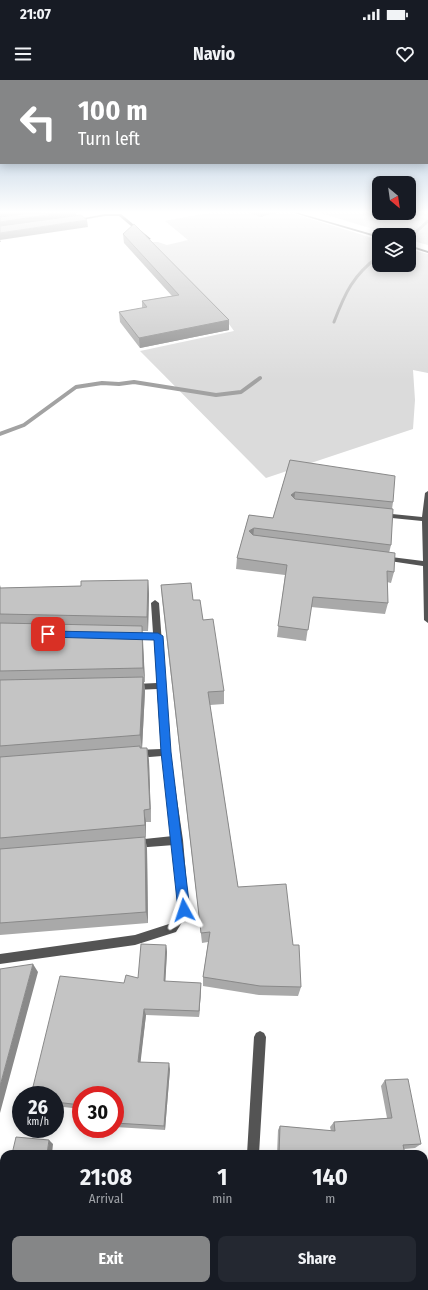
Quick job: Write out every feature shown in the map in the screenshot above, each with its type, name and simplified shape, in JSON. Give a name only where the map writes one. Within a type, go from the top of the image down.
[{"type":"street","points":[[428,493],[425,519],[428,620]]},
{"type":"street","points":[[371,514],[425,519]]},
{"type":"street","points":[[371,557],[426,564]]},
{"type":"street","points":[[0,959],[28,957],[135,940],[172,928],[184,910],[178,840],[166,752],[155,603]]},
{"type":"street","points":[[127,636],[158,636]]},
{"type":"street","points":[[123,687],[162,686]]},
{"type":"street","points":[[127,755],[166,752]]},
{"type":"street","points":[[124,845],[178,840]]},
{"type":"street","points":[[253,1150],[260,1037]]},
{"type":"shaded area","points":[[174,267],[372,267],[372,272],[416,272],[416,267],[428,267],[428,373],[413,370],[415,400],[413,429],[266,478],[140,351],[234,331],[221,313]]},
{"type":"building","points":[[154,267],[177,267],[229,320],[139,338],[119,312],[147,307],[142,301],[179,295]]},
{"type":"building","points":[[290,460],[395,476],[393,502],[295,492],[291,495],[295,499],[393,509],[391,545],[254,528],[249,531],[253,535],[395,553],[394,572],[387,571],[388,603],[313,597],[308,630],[278,626],[287,565],[237,558],[249,515],[273,518]]},
{"type":"building","points":[[148,580],[147,617],[0,614],[0,588],[81,586],[81,581]]},
{"type":"building","points":[[191,583],[193,600],[200,600],[203,620],[213,619],[224,691],[208,692],[238,887],[286,884],[293,945],[299,945],[301,987],[260,986],[203,977],[210,932],[201,933],[161,585]]},
{"type":"building","points":[[0,623],[142,626],[143,668],[0,671]]},
{"type":"building","points":[[143,677],[140,735],[0,746],[0,680]]},
{"type":"building","points":[[140,746],[140,748],[147,748],[150,809],[144,810],[145,825],[0,838],[0,757]]},
{"type":"building","points":[[145,837],[146,912],[0,923],[0,849]]},
{"type":"building","points":[[141,944],[166,945],[164,981],[201,983],[199,1011],[144,1009],[138,1062],[169,1063],[164,1126],[124,1124],[124,1086],[72,1086],[72,1104],[64,1103],[64,1086],[33,1086],[60,976],[124,983],[126,975],[138,978]]},
{"type":"building","points":[[33,964],[0,1086],[0,969]]},
{"type":"building","points":[[408,1079],[421,1144],[403,1145],[404,1150],[279,1150],[280,1126],[335,1131],[334,1122],[392,1118],[385,1080]]},
{"type":"building","points":[[16,1138],[27,1138],[49,1140],[48,1150],[13,1150]]},
{"type":"waterway","points":[[334,322],[346,293],[366,267]]},
{"type":"waterway","points":[[0,434],[24,425],[76,387],[102,383],[119,384],[134,382],[216,395],[241,392],[260,378]]},
{"type":"route","points":[[48,634],[158,636],[166,752],[178,840],[184,910]]}]
